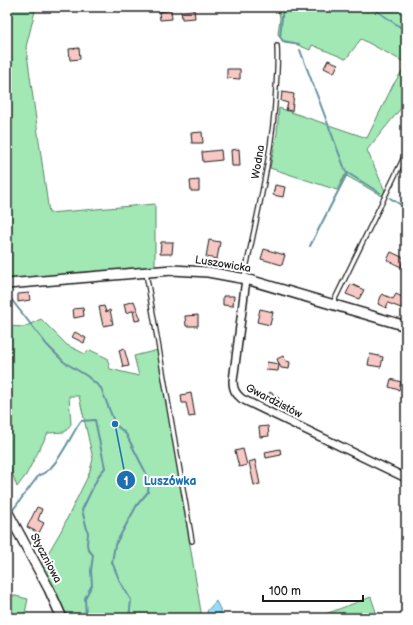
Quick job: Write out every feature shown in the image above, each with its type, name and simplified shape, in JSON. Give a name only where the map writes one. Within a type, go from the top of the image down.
[{"type":"street","name":"Luszowicka","points":[[7,284],[172,270],[208,272],[245,279],[406,326]]},
{"type":"street","name":"Gwardzistów","points":[[245,279],[233,381],[233,388],[238,396],[406,478]]},
{"type":"street","name":"Styczniowa","points":[[7,511],[52,595],[62,618]]},
{"type":"lane","name":"Wodna","points":[[245,279],[263,191],[272,135],[275,111],[277,46]]},
{"type":"lane","points":[[332,304],[406,153]]},
{"type":"lane","points":[[146,272],[192,541]]},
{"type":"green space","points":[[7,7],[36,7],[26,47],[49,213],[155,204],[155,268],[7,279]]},
{"type":"green space","points":[[278,7],[406,7],[406,63],[361,39],[346,59],[312,45],[310,50],[298,45],[284,43],[278,34],[280,18]]},
{"type":"green space","points":[[406,65],[406,102],[367,150],[385,191],[382,196],[345,175],[337,190],[270,168],[277,133],[279,108],[367,138],[393,85]]},
{"type":"green space","points":[[41,319],[67,345],[85,354],[90,350],[107,358],[110,369],[139,376],[134,356],[158,350],[202,618],[66,618],[40,567],[61,531],[89,474],[93,459],[79,396],[69,396],[71,424],[65,432],[48,433],[26,475],[17,487],[7,459],[7,326],[24,327]]},
{"type":"green space","points":[[7,594],[28,599],[24,618],[7,618]]},
{"type":"green space","points":[[371,597],[378,618],[315,618]]},
{"type":"water","points":[[216,601],[221,611],[221,618],[208,618],[207,611]]},
{"type":"building","points":[[171,10],[172,19],[160,20],[159,12]]},
{"type":"building","points":[[194,10],[195,18],[182,19],[181,11]]},
{"type":"building","points":[[79,48],[80,59],[70,60],[69,49]]},
{"type":"building","points":[[328,60],[338,64],[334,73],[324,68]]},
{"type":"building","points":[[227,69],[240,69],[240,79],[227,78]]},
{"type":"building","points":[[282,92],[294,94],[292,111],[286,110],[288,103],[281,101]]},
{"type":"building","points":[[202,132],[203,143],[192,143],[191,133]]},
{"type":"building","points":[[239,149],[240,166],[232,166],[231,150]]},
{"type":"building","points":[[221,150],[222,160],[203,162],[202,152]]},
{"type":"building","points":[[199,180],[199,191],[191,191],[190,181]]},
{"type":"building","points":[[275,185],[285,187],[283,197],[273,195]]},
{"type":"building","points":[[209,240],[220,242],[217,259],[206,257]]},
{"type":"building","points":[[161,242],[173,242],[172,254],[160,254]]},
{"type":"building","points":[[264,249],[285,255],[282,265],[261,259]]},
{"type":"building","points":[[391,252],[404,258],[401,267],[387,260]]},
{"type":"building","points":[[351,284],[364,290],[359,299],[346,294]]},
{"type":"building","points":[[29,293],[30,300],[18,302],[18,294]]},
{"type":"building","points":[[382,294],[393,299],[396,294],[406,299],[401,308],[388,303],[386,308],[378,304]]},
{"type":"building","points":[[223,296],[234,296],[233,306],[223,305]]},
{"type":"building","points":[[134,301],[141,320],[135,321],[133,311],[135,310],[126,313],[124,304]]},
{"type":"building","points":[[104,306],[106,312],[110,310],[113,324],[103,326],[99,307]]},
{"type":"building","points":[[83,308],[84,316],[74,318],[73,309]]},
{"type":"building","points":[[260,309],[273,312],[270,325],[257,322]]},
{"type":"building","points":[[198,315],[198,326],[186,326],[185,316]]},
{"type":"building","points":[[75,332],[86,338],[84,343],[72,337]]},
{"type":"building","points":[[124,348],[129,366],[123,367],[119,350]]},
{"type":"building","points":[[370,354],[383,357],[381,367],[368,365]]},
{"type":"building","points":[[283,356],[286,361],[290,362],[289,369],[281,368],[277,359]]},
{"type":"building","points":[[267,362],[279,364],[278,371],[266,370]]},
{"type":"building","points":[[391,379],[401,382],[399,390],[389,387]]},
{"type":"building","points":[[270,392],[279,398],[275,406],[266,401]]},
{"type":"building","points":[[191,393],[195,416],[189,417],[186,403],[182,403],[181,395]]},
{"type":"building","points":[[268,426],[269,436],[260,437],[259,427]]},
{"type":"building","points":[[243,449],[247,465],[239,467],[235,451]]},
{"type":"building","points":[[280,449],[281,455],[266,458],[265,452]]},
{"type":"building","points":[[255,460],[260,484],[254,485],[249,462]]},
{"type":"building","points":[[37,507],[42,509],[38,520],[44,523],[39,533],[27,527]]},
{"type":"waterway","points":[[283,7],[280,37],[283,41],[299,44]]},
{"type":"waterway","points":[[371,7],[406,31]]},
{"type":"waterway","points":[[300,50],[346,172],[380,193]]},
{"type":"waterway","points":[[310,246],[347,174]]},
{"type":"waterway","points":[[390,198],[406,208]]},
{"type":"waterway","points":[[7,294],[47,345],[64,362],[87,376],[101,388],[115,424],[126,434],[149,479],[148,492],[137,505],[115,545],[112,562],[120,582],[131,600],[129,618]]},
{"type":"waterway","points":[[12,511],[39,475],[45,472],[57,460],[81,421],[95,420],[105,468],[99,475],[82,510],[88,533],[88,549],[93,555],[91,571],[92,585],[85,598],[86,618]]},
{"type":"place","name":"Luszówka","points":[[115,424]]}]
